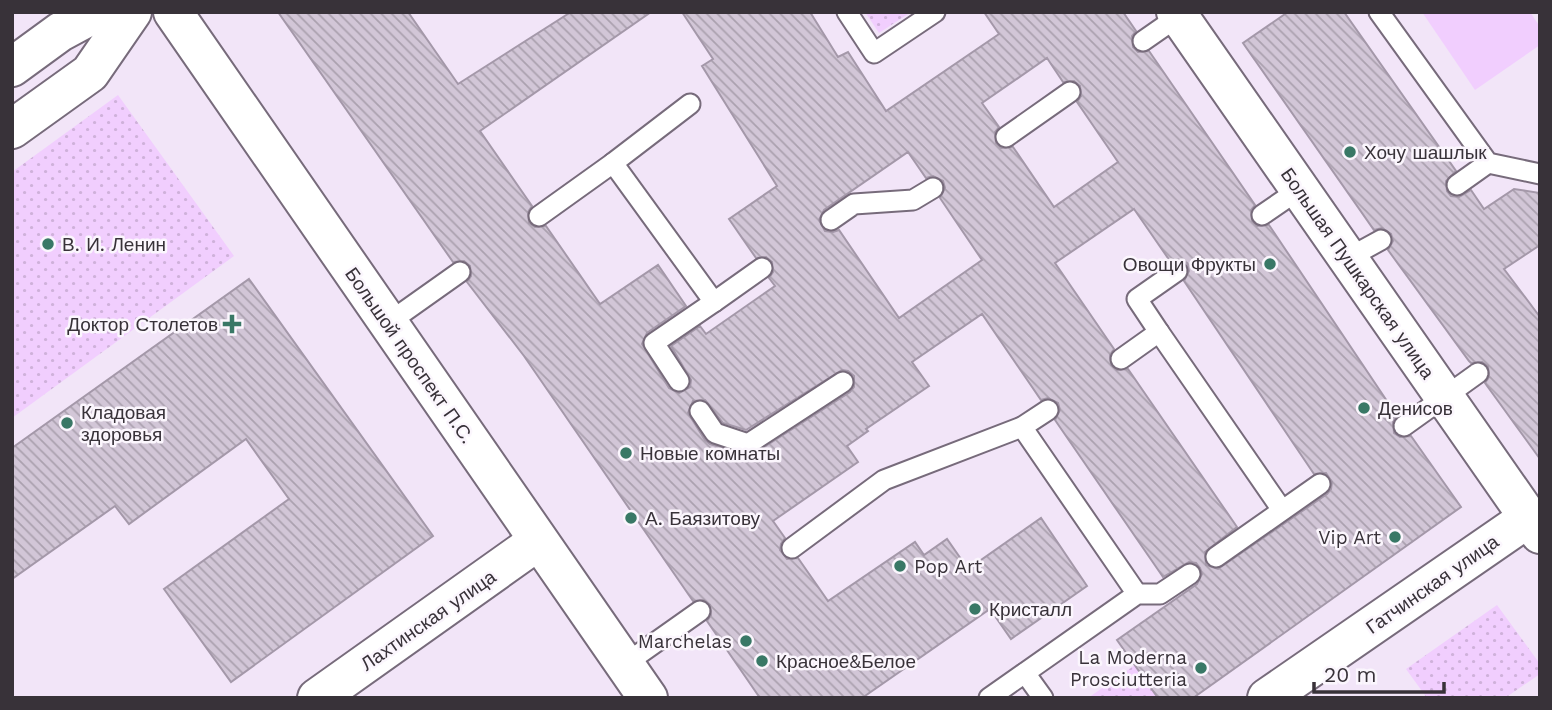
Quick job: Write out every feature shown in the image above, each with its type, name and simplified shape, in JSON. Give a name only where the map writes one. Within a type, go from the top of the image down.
[{"type":"main road","points":[[12,67],[60,32],[97,12]]},
{"type":"main road","points":[[12,130],[90,73],[132,12]]},
{"type":"main road","name":"Большой проспект П.С.","points":[[173,12],[648,698]]},
{"type":"main road","name":"Большая Пушкарская улица","points":[[1178,14],[1534,526]]},
{"type":"main road","name":"Гатчинская улица","points":[[1267,698],[1534,526]]},
{"type":"main road","name":"Лахтинская улица","points":[[317,698],[538,541]]},
{"type":"lane","points":[[847,12],[874,53],[934,12]]},
{"type":"lane","points":[[1379,12],[1488,163],[1540,174]]},
{"type":"lane","points":[[1143,41],[1178,14]]},
{"type":"lane","points":[[1006,137],[1070,92]]},
{"type":"lane","points":[[538,216],[690,104]]},
{"type":"lane","points":[[613,163],[714,302]]},
{"type":"lane","points":[[1457,185],[1488,163]]},
{"type":"lane","points":[[831,220],[854,204],[913,200],[933,188]]},
{"type":"lane","points":[[1262,215],[1300,189]]},
{"type":"lane","points":[[1348,258],[1381,240]]},
{"type":"lane","points":[[679,381],[654,343],[762,268]]},
{"type":"lane","points":[[1177,271],[1137,299],[1282,510]]},
{"type":"lane","points":[[388,323],[460,272]]},
{"type":"lane","points":[[1121,359],[1160,332]]},
{"type":"lane","points":[[1404,426],[1478,373]]},
{"type":"lane","points":[[700,411],[715,433],[748,444],[843,382]]},
{"type":"lane","points":[[792,548],[884,480],[1022,427],[1048,410]]},
{"type":"lane","points":[[1022,427],[1137,594]]},
{"type":"lane","points":[[1216,556],[1320,484]]},
{"type":"lane","points":[[989,698],[1137,594],[1160,594],[1190,575]]},
{"type":"lane","points":[[625,664],[700,611]]},
{"type":"lane","points":[[1025,673],[1043,698]]},
{"type":"shaded area","points":[[865,12],[911,12],[879,33]]},
{"type":"shaded area","points":[[1422,12],[1530,12],[1540,27],[1540,45],[1475,90]]},
{"type":"shaded area","points":[[118,95],[234,256],[12,418],[12,172]]},
{"type":"shaded area","points":[[1497,605],[1540,664],[1540,674],[1505,698],[1427,698],[1406,669]]},
{"type":"shaded area","points":[[1135,665],[1158,698],[1088,698]]},
{"type":"building","points":[[278,12],[408,12],[458,84],[571,12],[651,12],[480,131],[532,206],[528,212],[529,223],[535,227],[546,226],[600,304],[658,265],[686,306],[647,333],[642,344],[669,388],[679,393],[690,387],[691,380],[671,346],[700,326],[706,334],[775,286],[769,278],[773,272],[772,262],[766,257],[756,258],[729,219],[777,186],[702,66],[713,59],[682,12],[810,12],[838,57],[848,52],[886,111],[999,34],[984,12],[1123,12],[1136,31],[1132,36],[1133,47],[1138,52],[1149,51],[1255,205],[1251,210],[1252,221],[1257,226],[1269,225],[1397,416],[1393,422],[1394,433],[1400,437],[1411,436],[1461,507],[1193,698],[1158,698],[1117,640],[1197,584],[1202,574],[1200,568],[1196,563],[1189,562],[1163,577],[1055,420],[1060,410],[1058,403],[1048,398],[1041,400],[982,314],[912,362],[929,386],[866,429],[868,431],[847,446],[858,462],[773,521],[785,538],[780,550],[787,559],[798,558],[828,601],[915,542],[924,555],[947,539],[968,569],[1041,518],[1087,586],[1011,639],[990,609],[862,698],[760,698],[707,621],[711,615],[710,605],[704,600],[693,601],[524,356],[467,282],[471,276],[470,266],[464,261],[453,262]],"holes":[[[1047,58],[1063,82],[1074,81],[1080,86],[1081,96],[1077,102],[1118,162],[1054,207],[1013,147],[1001,148],[996,143],[995,132],[999,127],[982,103]],[[908,152],[926,178],[933,176],[943,181],[945,188],[940,198],[982,260],[899,318],[839,230],[825,231],[819,220],[824,210]],[[1134,209],[1170,261],[1177,259],[1187,263],[1189,271],[1184,281],[1314,474],[1326,473],[1332,482],[1327,494],[1218,569],[1206,565],[1205,552],[1237,527],[1128,369],[1117,370],[1111,365],[1110,355],[1114,349],[1055,263]],[[842,370],[854,376],[854,387],[850,392],[750,456],[710,444],[688,413],[693,401],[705,400],[723,423],[746,430]]]},
{"type":"building","points":[[1288,12],[1344,12],[1456,171],[1446,181],[1447,191],[1451,196],[1459,197],[1471,190],[1484,209],[1514,189],[1540,193],[1540,245],[1504,269],[1540,317],[1540,459],[1485,383],[1489,377],[1488,366],[1482,362],[1469,361],[1388,250],[1393,241],[1391,234],[1382,228],[1374,230],[1243,43]]},
{"type":"building","points":[[249,279],[433,536],[231,682],[164,589],[289,499],[246,439],[129,524],[115,506],[12,579],[12,448]]},
{"type":"place","name":"Хочу шашлык","points":[[1350,152]]},
{"type":"place","name":"В. И. Ленин","points":[[48,244]]},
{"type":"place","name":"Овощи Фрукты","points":[[1270,264]]},
{"type":"place","name":"Доктор Столетов","points":[[232,324]]},
{"type":"place","name":"Денисов","points":[[1364,408]]},
{"type":"place","name":"Кладовая здоровья","points":[[67,423]]},
{"type":"place","name":"Новые комнаты","points":[[626,453]]},
{"type":"place","name":"А. Баязитову","points":[[631,518]]},
{"type":"place","name":"Vip Art","points":[[1395,537]]},
{"type":"place","name":"Pop Art","points":[[900,566]]},
{"type":"place","name":"Кристалл","points":[[975,609]]},
{"type":"place","name":"Marchelas","points":[[746,641]]},
{"type":"place","name":"Красное&Белое","points":[[762,661]]},
{"type":"place","name":"La Moderna Prosciutteria","points":[[1201,668]]}]
